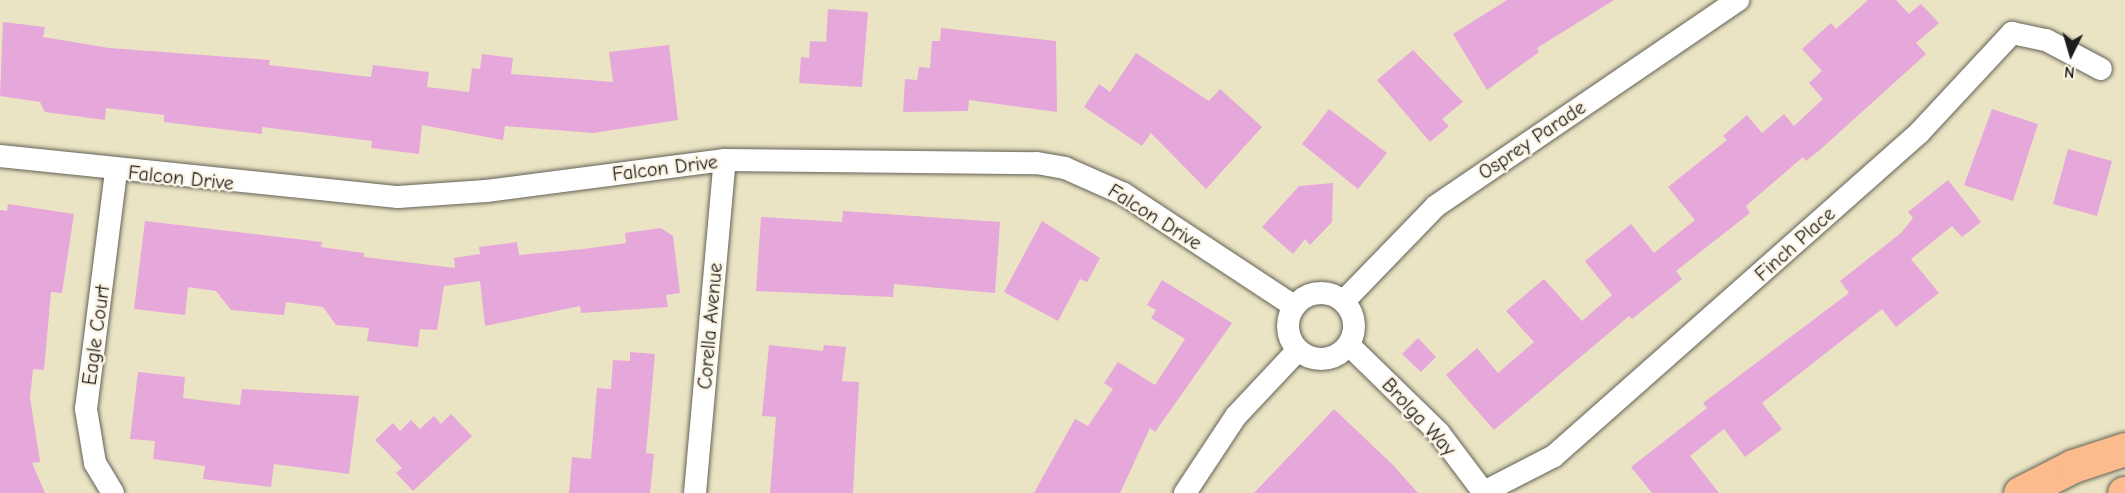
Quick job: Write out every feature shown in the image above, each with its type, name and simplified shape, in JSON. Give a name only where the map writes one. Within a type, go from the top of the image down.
[{"type":"highway","points":[[2020,493],[2073,465],[2125,449]]},
{"type":"street","name":"Osprey Parade","points":[[1344,301],[1436,206],[1738,0]]},
{"type":"street","name":"Finch Place","points":[[1484,493],[1554,456],[1919,134],[2012,33],[2046,40],[2101,69]]},
{"type":"street","name":"Falcon Drive","points":[[0,156],[116,172],[398,197],[486,191],[725,160],[1037,163],[1065,168],[1124,194],[1294,306]]},
{"type":"street","name":"Corella Avenue","points":[[694,493],[725,160]]},
{"type":"street","name":"Eagle Court","points":[[113,493],[95,463],[86,409],[116,172]]},
{"type":"street","points":[[1328,293],[1344,301],[1355,331],[1350,346],[1324,359],[1297,351],[1288,329],[1294,306],[1309,295],[1328,293]]},
{"type":"street","name":"Brolga Way","points":[[1350,346],[1439,432],[1484,493]]},
{"type":"street","points":[[1185,493],[1236,416],[1297,351]]},
{"type":"building","points":[[1507,0],[1614,0],[1537,48],[1539,52],[1487,90],[1453,34]]},
{"type":"building","points":[[1868,0],[1896,0],[1909,14],[1921,4],[1939,23],[1916,43],[1926,54],[1821,149],[1806,161],[1803,157],[1746,206],[1750,213],[1676,271],[1682,279],[1632,319],[1629,316],[1494,430],[1446,375],[1477,348],[1498,373],[1534,342],[1506,311],[1544,279],[1582,321],[1612,295],[1585,261],[1631,224],[1654,253],[1695,220],[1668,187],[1727,140],[1723,136],[1747,115],[1762,133],[1784,114],[1794,126],[1823,99],[1809,83],[1822,71],[1802,49],[1831,23],[1836,29]]},
{"type":"building","points":[[828,9],[868,12],[862,87],[799,83],[801,57],[809,58],[810,41],[826,42]]},
{"type":"building","points":[[3,22],[45,27],[43,37],[109,48],[270,60],[269,65],[371,77],[373,65],[429,72],[427,87],[469,92],[472,68],[480,69],[482,54],[513,58],[511,74],[613,82],[609,52],[669,45],[678,120],[593,133],[505,126],[503,140],[422,125],[419,154],[371,148],[372,141],[262,127],[262,134],[164,122],[164,115],[106,108],[105,120],[45,112],[40,102],[0,96]]},
{"type":"building","points":[[941,28],[1056,41],[1057,112],[969,100],[968,111],[903,112],[905,79],[917,80],[919,67],[930,68],[932,41],[940,41]]},
{"type":"building","points":[[1413,50],[1463,102],[1442,119],[1449,126],[1430,142],[1377,80]]},
{"type":"building","points":[[1136,53],[1209,101],[1220,89],[1262,127],[1206,189],[1151,133],[1142,146],[1084,107],[1099,84],[1110,92]]},
{"type":"building","points":[[1329,109],[1387,153],[1358,189],[1302,144]]},
{"type":"building","points":[[1992,109],[2038,124],[2013,201],[1964,185]]},
{"type":"building","points":[[2068,149],[2112,161],[2097,216],[2053,204]]},
{"type":"building","points":[[1948,180],[1981,222],[1962,237],[1952,226],[1911,259],[1939,293],[1896,327],[1882,309],[1762,403],[1782,429],[1745,457],[1724,429],[1690,456],[1719,493],[1652,493],[1631,467],[1707,408],[1703,403],[1849,293],[1840,281],[1901,233],[1913,218],[1908,212]]},
{"type":"building","points":[[1333,183],[1332,222],[1310,245],[1305,239],[1293,254],[1262,227],[1299,186]]},
{"type":"building","points":[[8,204],[74,214],[62,293],[51,292],[44,370],[33,369],[30,398],[40,462],[32,463],[45,493],[0,493],[0,210],[7,211]]},
{"type":"building","points":[[843,211],[1000,222],[995,293],[894,284],[893,297],[756,291],[761,217],[842,222]]},
{"type":"building","points":[[145,221],[322,242],[321,247],[364,253],[364,257],[455,268],[454,258],[480,254],[479,247],[517,242],[519,255],[584,249],[626,243],[625,233],[661,228],[673,236],[680,293],[666,295],[668,307],[581,313],[580,306],[485,326],[480,281],[444,286],[437,330],[420,329],[418,347],[367,341],[369,328],[336,325],[323,307],[286,302],[284,315],[231,310],[216,291],[188,287],[185,315],[134,309]]},
{"type":"building","points":[[1042,221],[1100,258],[1087,282],[1080,279],[1058,321],[1004,292]]},
{"type":"building","points":[[1162,280],[1232,323],[1155,432],[1150,428],[1120,493],[1034,493],[1075,419],[1088,426],[1113,389],[1104,383],[1118,362],[1155,385],[1185,339],[1151,318],[1156,310],[1147,305]]},
{"type":"building","points":[[1418,338],[1436,357],[1421,372],[1402,354]]},
{"type":"building","points":[[769,345],[823,351],[824,345],[846,347],[842,381],[859,382],[853,493],[770,493],[776,417],[762,416]]},
{"type":"building","points":[[630,352],[655,354],[646,453],[654,454],[650,493],[569,493],[572,457],[591,459],[597,388],[611,389],[613,360],[630,361]]},
{"type":"building","points":[[138,372],[185,377],[183,398],[240,405],[242,389],[359,396],[349,474],[274,464],[271,487],[203,479],[205,466],[153,459],[155,441],[130,439]]},
{"type":"building","points":[[1334,409],[1392,464],[1418,493],[1254,493]]},
{"type":"building","points":[[451,414],[472,436],[413,491],[396,473],[402,468],[375,440],[393,423],[400,431],[411,420],[420,429],[434,416],[441,424]]}]
